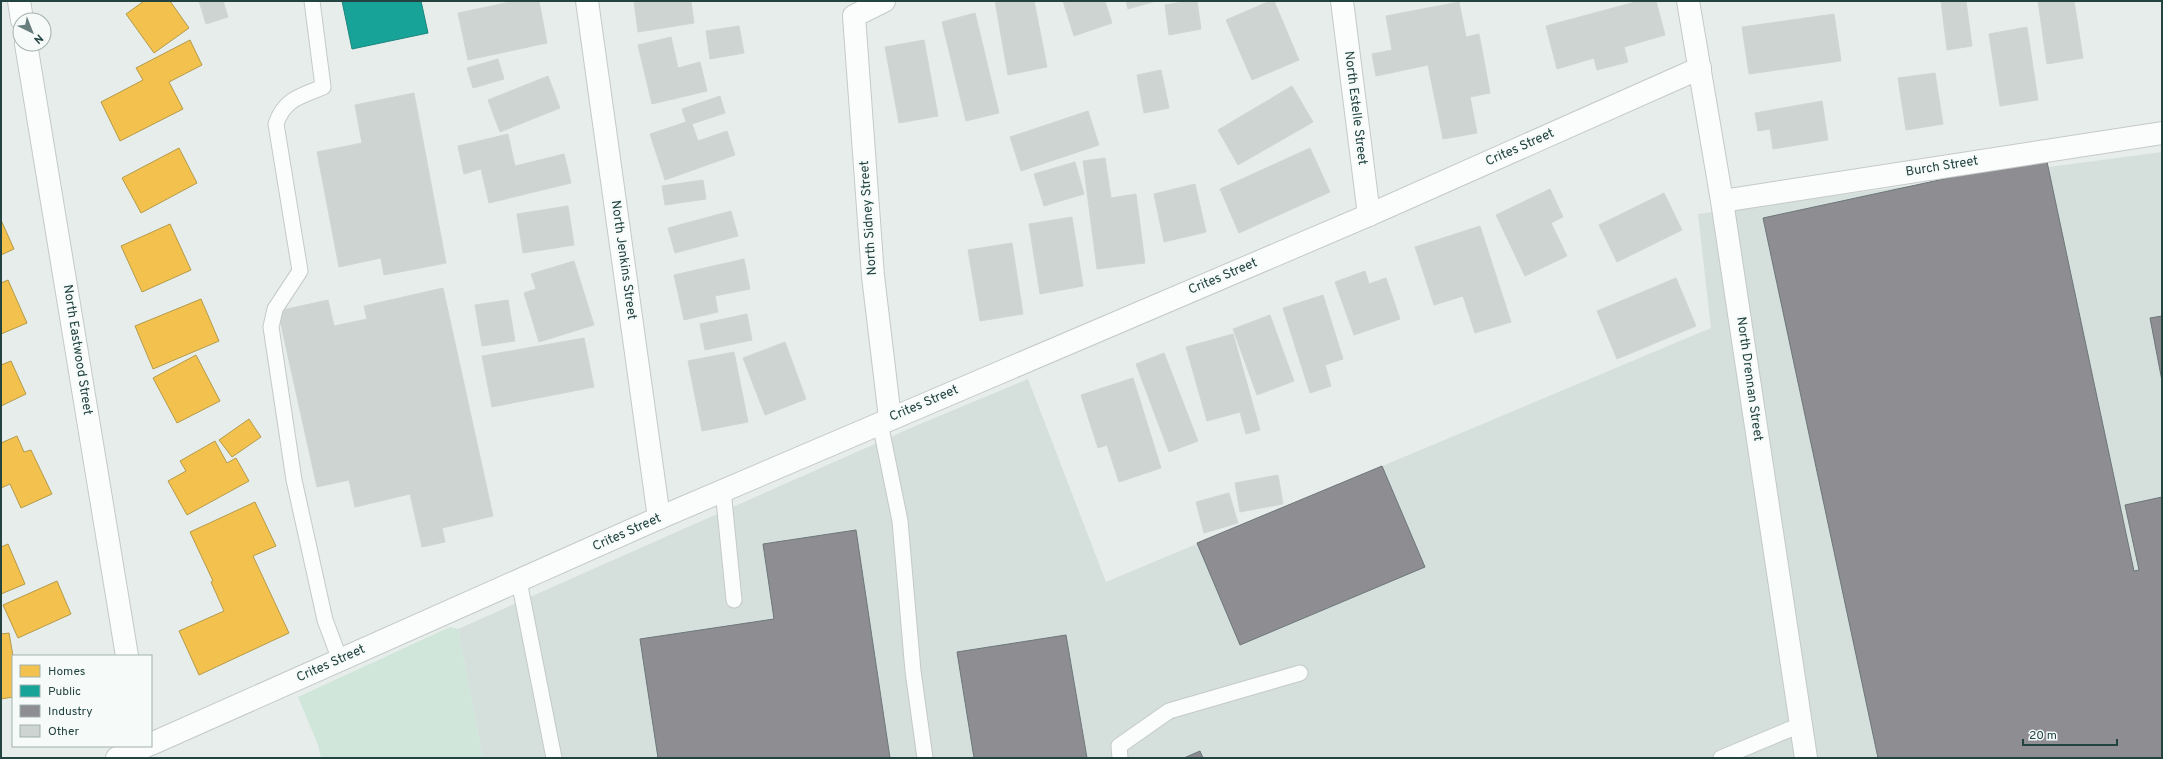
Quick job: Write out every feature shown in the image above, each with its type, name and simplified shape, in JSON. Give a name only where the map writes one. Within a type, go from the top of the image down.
[{"type":"street","points":[[19,1],[21,12]]},
{"type":"street","name":"North Jenkins Street","points":[[587,1],[659,518]]},
{"type":"street","name":"North Sidney Street","points":[[884,1],[854,16],[885,421]]},
{"type":"street","name":"North Estelle Street","points":[[1342,1],[1369,215]]},
{"type":"street","name":"North Drennan Street","points":[[1688,1],[1722,201],[1806,758]]},
{"type":"street","name":"North Eastwood Street","points":[[27,52],[127,655]]},
{"type":"street","name":"Crites Street","points":[[152,745],[723,490],[1369,215],[1700,68]]},
{"type":"street","name":"Burch Street","points":[[1722,201],[2162,133]]},
{"type":"street","name":"Crites Street","points":[[117,758],[145,748]]},
{"type":"lane","points":[[312,1],[323,87],[289,102],[282,109],[276,124],[300,271],[275,309],[271,327],[294,480],[324,620],[340,660]]},
{"type":"lane","points":[[885,421],[900,521],[913,671],[925,758]]},
{"type":"lane","points":[[723,490],[734,600]]},
{"type":"lane","points":[[519,581],[554,758]]},
{"type":"lane","points":[[1120,758],[1119,746],[1169,711],[1300,673]]},
{"type":"lane","points":[[1721,758],[1800,725]]},
{"type":"shaded area","points":[[2162,152],[2162,758],[483,758],[458,629],[920,424],[1028,379],[1106,582],[1711,328],[1698,214]]},
{"type":"green space","points":[[450,627],[458,629],[483,758],[321,758],[318,745],[298,697]]},
{"type":"building: Homes","points":[[144,1],[170,1],[189,28],[154,53],[126,14]]},
{"type":"building: Homes","points":[[190,40],[202,65],[169,82],[183,109],[120,141],[101,102],[143,80],[136,68]]},
{"type":"building: Homes","points":[[179,148],[197,183],[141,213],[122,178]]},
{"type":"building: Homes","points":[[1,220],[14,249],[1,255]]},
{"type":"building: Homes","points":[[170,224],[191,270],[142,292],[121,246]]},
{"type":"building: Homes","points":[[8,280],[27,323],[1,334],[1,283]]},
{"type":"building: Homes","points":[[201,299],[219,341],[153,369],[135,326]]},
{"type":"building: Homes","points":[[196,355],[220,401],[177,423],[153,378]]},
{"type":"building: Homes","points":[[11,361],[26,394],[1,406],[1,365]]},
{"type":"building: Homes","points":[[249,419],[261,437],[232,457],[219,440]]},
{"type":"building: Homes","points":[[17,436],[24,452],[31,450],[52,494],[21,508],[10,484],[1,488],[1,443]]},
{"type":"building: Homes","points":[[215,441],[227,463],[236,458],[249,481],[187,515],[168,481],[186,471],[180,461]]},
{"type":"building: Homes","points":[[255,502],[276,546],[253,556],[289,633],[199,675],[179,631],[224,611],[211,582],[213,581],[190,532]]},
{"type":"building: Homes","points":[[8,544],[25,584],[1,594],[1,547]]},
{"type":"building: Homes","points":[[57,581],[71,614],[18,638],[3,605]]},
{"type":"building: Homes","points":[[9,633],[13,655],[12,697],[1,699],[1,634]]},
{"type":"building: Public","points":[[342,1],[421,1],[428,33],[352,49]]},
{"type":"building: Industry","points":[[2046,157],[2134,571],[2139,570],[2125,505],[2162,497],[2162,758],[1878,758],[1763,218]]},
{"type":"building: Industry","points":[[2162,316],[2162,381],[2150,318]]},
{"type":"building: Industry","points":[[1382,466],[1425,567],[1240,645],[1197,543]]},
{"type":"building: Industry","points":[[856,530],[890,758],[658,758],[640,639],[774,619],[763,544]]},
{"type":"building: Industry","points":[[1066,635],[1087,758],[974,758],[957,652]]},
{"type":"building: Industry","points":[[1200,751],[1203,758],[1184,758]]},
{"type":"building: Other","points":[[199,1],[223,1],[228,17],[206,24]]},
{"type":"building: Other","points":[[515,1],[539,1],[547,43],[468,60],[458,13]]},
{"type":"building: Other","points":[[634,1],[691,1],[694,23],[638,32]]},
{"type":"building: Other","points":[[995,1],[1034,1],[1047,67],[1008,75]]},
{"type":"building: Other","points":[[1063,1],[1105,1],[1112,23],[1074,36]]},
{"type":"building: Other","points":[[1126,1],[1156,1],[1128,9]]},
{"type":"building: Other","points":[[1197,1],[1201,29],[1169,35],[1165,5]]},
{"type":"building: Other","points":[[1270,1],[1274,1],[1299,60],[1252,80],[1226,20]]},
{"type":"building: Other","points":[[1639,1],[1656,1],[1665,35],[1624,47],[1628,62],[1597,70],[1594,58],[1557,69],[1546,26]]},
{"type":"building: Other","points":[[1941,1],[1966,1],[1972,46],[1947,50]]},
{"type":"building: Other","points":[[2038,1],[2074,1],[2083,58],[2047,64]]},
{"type":"building: Other","points":[[1459,2],[1466,37],[1479,34],[1490,93],[1470,97],[1477,133],[1443,139],[1428,65],[1376,76],[1372,54],[1392,50],[1386,16]]},
{"type":"building: Other","points":[[975,13],[999,113],[966,121],[942,22]]},
{"type":"building: Other","points":[[1834,14],[1841,61],[1749,74],[1742,27]]},
{"type":"building: Other","points":[[739,26],[744,53],[710,59],[706,31]]},
{"type":"building: Other","points":[[2027,27],[2038,100],[2000,106],[1989,34]]},
{"type":"building: Other","points":[[671,37],[678,68],[700,62],[707,91],[652,104],[638,45]]},
{"type":"building: Other","points":[[924,40],[938,116],[899,123],[885,47]]},
{"type":"building: Other","points":[[498,59],[504,79],[473,88],[467,68]]},
{"type":"building: Other","points":[[1161,70],[1169,108],[1144,113],[1137,75]]},
{"type":"building: Other","points":[[1935,73],[1943,124],[1906,130],[1898,78]]},
{"type":"building: Other","points":[[548,76],[560,108],[500,132],[488,100]]},
{"type":"building: Other","points":[[1292,86],[1313,122],[1238,165],[1218,130]]},
{"type":"building: Other","points":[[414,93],[446,263],[384,275],[381,258],[339,267],[317,152],[362,143],[355,105]]},
{"type":"building: Other","points":[[720,96],[725,113],[692,124],[698,141],[727,131],[735,155],[665,180],[650,134],[686,122],[682,109]]},
{"type":"building: Other","points":[[1822,101],[1828,140],[1773,149],[1770,129],[1758,131],[1755,113]]},
{"type":"building: Other","points":[[1088,111],[1099,145],[1021,171],[1010,137]]},
{"type":"building: Other","points":[[508,134],[515,166],[564,154],[571,183],[489,203],[481,169],[464,174],[458,146]]},
{"type":"building: Other","points":[[1310,148],[1330,192],[1239,233],[1220,189]]},
{"type":"building: Other","points":[[1105,158],[1111,198],[1136,194],[1145,263],[1097,269],[1083,161]]},
{"type":"building: Other","points":[[1075,162],[1084,194],[1044,206],[1034,174]]},
{"type":"building: Other","points":[[703,180],[706,199],[665,205],[662,186]]},
{"type":"building: Other","points":[[1195,184],[1206,232],[1164,242],[1154,194]]},
{"type":"building: Other","points":[[1550,189],[1563,217],[1551,223],[1567,256],[1525,276],[1496,215]]},
{"type":"building: Other","points":[[1664,193],[1682,230],[1617,262],[1599,225]]},
{"type":"building: Other","points":[[568,206],[574,245],[523,253],[517,214]]},
{"type":"building: Other","points":[[731,211],[738,236],[675,253],[668,228]]},
{"type":"building: Other","points":[[1072,217],[1083,286],[1040,294],[1029,224]]},
{"type":"building: Other","points":[[1480,226],[1511,322],[1475,333],[1463,296],[1434,305],[1415,247]]},
{"type":"building: Other","points":[[1012,243],[1023,314],[980,321],[968,250]]},
{"type":"building: Other","points":[[744,259],[750,289],[715,296],[718,312],[684,320],[674,275]]},
{"type":"building: Other","points":[[574,261],[594,325],[539,342],[524,293],[536,289],[531,274]]},
{"type":"building: Other","points":[[1365,271],[1369,284],[1386,278],[1400,319],[1354,335],[1335,282]]},
{"type":"building: Other","points":[[1676,278],[1696,326],[1617,359],[1597,311]]},
{"type":"building: Other","points":[[443,288],[493,516],[442,528],[445,542],[422,547],[410,494],[355,507],[349,480],[317,487],[278,311],[328,300],[334,326],[367,319],[364,306]]},
{"type":"building: Other","points":[[1323,295],[1343,359],[1325,365],[1331,386],[1310,393],[1283,308]]},
{"type":"building: Other","points":[[508,300],[515,341],[482,346],[475,305]]},
{"type":"building: Other","points":[[747,314],[752,340],[705,350],[700,324]]},
{"type":"building: Other","points":[[1270,315],[1294,381],[1257,395],[1233,329]]},
{"type":"building: Other","points":[[1233,334],[1260,430],[1246,434],[1240,412],[1207,421],[1186,347]]},
{"type":"building: Other","points":[[584,338],[594,387],[492,407],[482,356]]},
{"type":"building: Other","points":[[785,342],[806,399],[765,415],[743,358]]},
{"type":"building: Other","points":[[734,352],[748,422],[702,431],[688,361]]},
{"type":"building: Other","points":[[1164,353],[1198,441],[1169,452],[1136,364]]},
{"type":"building: Other","points":[[1133,378],[1161,468],[1119,482],[1107,445],[1098,448],[1081,395]]},
{"type":"building: Other","points":[[1278,475],[1283,504],[1240,512],[1235,483]]},
{"type":"building: Other","points":[[1229,493],[1238,523],[1204,533],[1196,502]]}]
